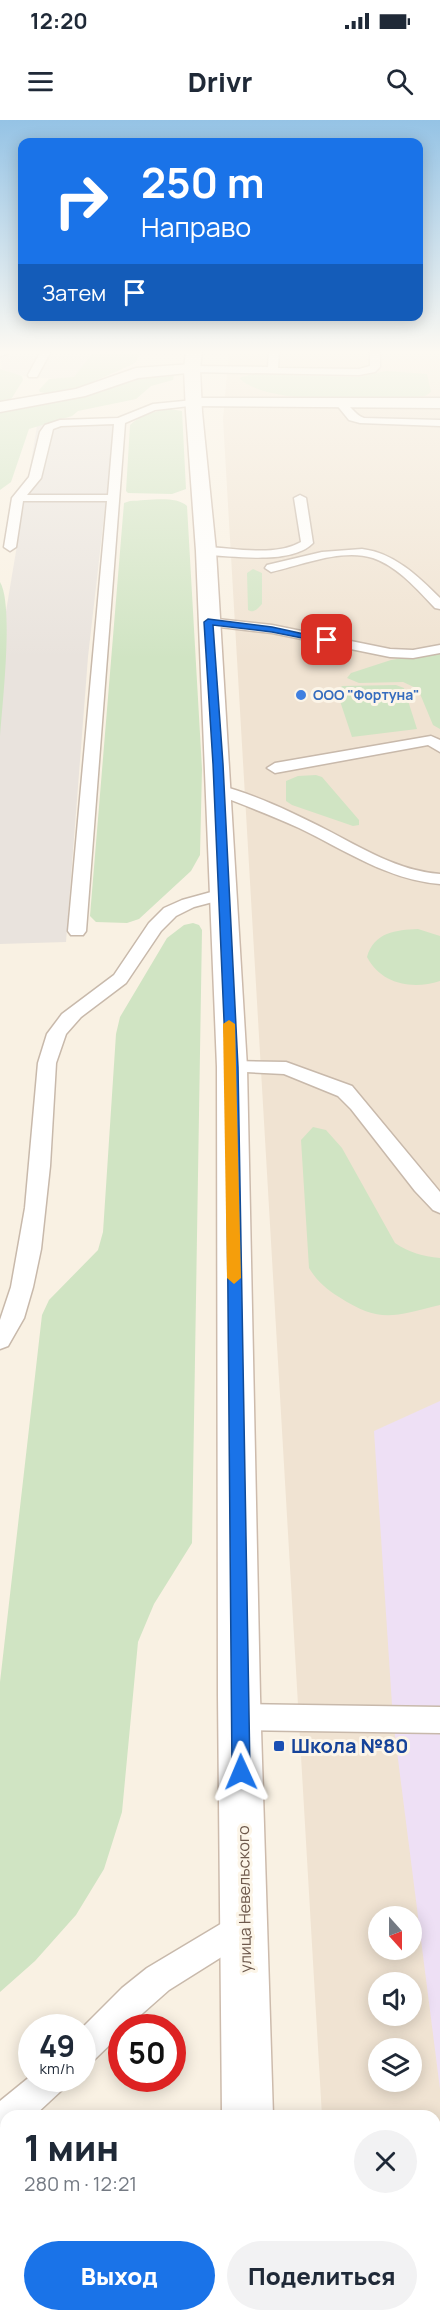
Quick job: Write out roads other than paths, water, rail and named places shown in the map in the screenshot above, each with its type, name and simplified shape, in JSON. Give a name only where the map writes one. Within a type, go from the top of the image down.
[{"type":"main road","name":"улица Невельского","points":[[198,454],[206,551],[232,1067],[240,1718],[248,2110]]},
{"type":"lane","points":[[10,547],[18,498],[35,478],[40,454]]},
{"type":"lane","points":[[77,930],[117,454]]},
{"type":"lane","points":[[18,498],[114,498]]},
{"type":"lane","points":[[206,551],[287,553],[301,548],[307,543],[300,498]]},
{"type":"lane","points":[[271,568],[335,555],[376,554],[422,586],[440,605]]},
{"type":"lane","points":[[208,622],[272,629],[390,653],[413,654],[440,649]]},
{"type":"lane","points":[[275,768],[431,740],[440,748]]},
{"type":"lane","points":[[218,790],[302,824],[403,873],[422,878],[440,879]]},
{"type":"lane","points":[[0,1340],[15,1312],[29,1250],[47,1064],[56,1034],[71,1015],[100,997],[120,978],[150,933],[163,918],[183,906],[222,894]]},
{"type":"lane","points":[[232,1067],[286,1068],[345,1091],[440,1205]]},
{"type":"lane","points":[[240,1718],[440,1720]]},
{"type":"lane","points":[[96,2036],[133,1999],[158,1979],[245,1925]]},
{"type":"lane","points":[[15,2110],[37,2092]]},
{"type":"place","name":"ООО \"Фортуна\"","points":[[301,695]]},
{"type":"place","name":"Школа №80","points":[[279,1746]]}]
